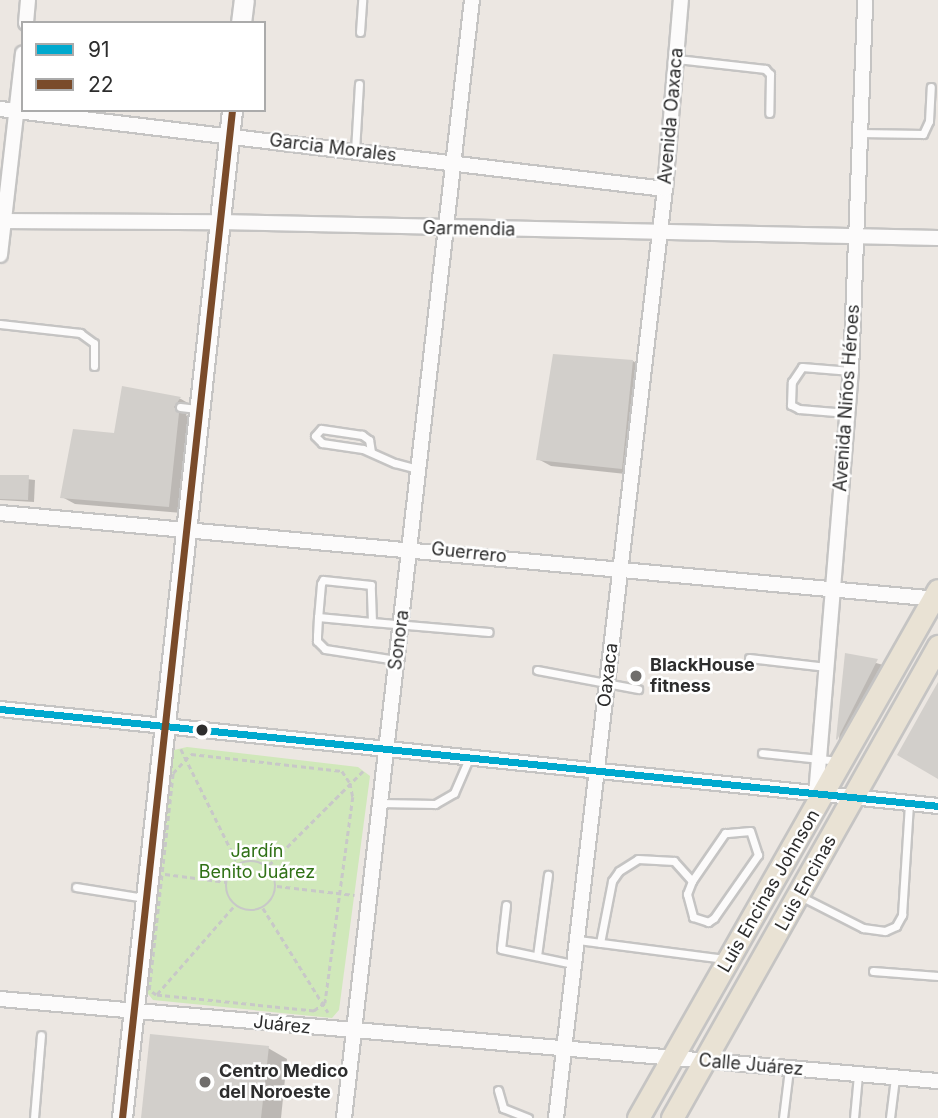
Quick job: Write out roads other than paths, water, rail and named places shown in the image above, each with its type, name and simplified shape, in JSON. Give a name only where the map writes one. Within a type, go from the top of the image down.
[{"type":"main road","points":[[242,21],[244,0]]},
{"type":"main road","points":[[122,1118],[185,530],[189,408],[220,222],[232,112]]},
{"type":"main road","name":"Luis Encinas Johnson","points":[[638,1118],[936,596]]},
{"type":"main road","name":"Luis Encinas","points":[[672,1118],[800,896],[938,646]]},
{"type":"street","points":[[26,21],[28,0]]},
{"type":"street","name":"Sonora","points":[[344,1118],[418,469],[449,228],[472,0]]},
{"type":"street","name":"Avenida Oaxaca","points":[[660,232],[681,0]]},
{"type":"street","name":"Avenida Niños Héroes","points":[[820,795],[820,759],[851,370],[865,0]]},
{"type":"street","points":[[0,255],[21,72]]},
{"type":"street","name":"Garcia Morales","points":[[0,110],[229,135],[665,189]]},
{"type":"street","name":"Garmendia","points":[[2,221],[220,222],[938,238]]},
{"type":"street","name":"Oaxaca","points":[[556,1118],[660,232]]},
{"type":"street","name":"Guerrero","points":[[0,513],[410,547],[620,569],[936,596]]},
{"type":"street","points":[[0,709],[164,723],[597,768],[853,799],[938,806]]},
{"type":"street","name":"Juárez","points":[[0,999],[563,1051]]},
{"type":"street","name":"Calle Juárez","points":[[563,1051],[938,1081]]},
{"type":"lane","points":[[360,32],[362,0]]},
{"type":"lane","points":[[676,59],[765,69],[770,74],[769,113]]},
{"type":"lane","points":[[355,151],[359,84]]},
{"type":"lane","points":[[860,133],[923,134],[929,121],[932,87]]},
{"type":"lane","points":[[0,324],[80,333],[94,343],[94,366]]},
{"type":"lane","points":[[848,414],[799,409],[791,405],[792,382],[802,367],[851,370]]},
{"type":"lane","points":[[371,452],[369,440],[362,435],[327,429],[315,436],[322,443],[371,452],[418,469]]},
{"type":"lane","points":[[372,622],[371,585],[327,578],[321,584],[318,617],[320,646],[396,660]]},
{"type":"lane","points":[[318,617],[489,632]]},
{"type":"lane","points":[[749,658],[827,667]]},
{"type":"lane","points":[[537,670],[638,689]]},
{"type":"lane","points":[[762,753],[842,762]]},
{"type":"lane","points":[[380,803],[435,804],[454,793],[470,755]]},
{"type":"lane","points":[[800,896],[863,928],[885,931],[896,926],[902,915],[909,804]]},
{"type":"lane","points":[[743,828],[756,840],[758,855],[752,866],[708,922],[690,911],[687,894],[692,881],[725,832],[743,828]]},
{"type":"lane","points":[[600,943],[609,890],[619,870],[629,863],[667,859],[692,881]]},
{"type":"lane","points":[[537,956],[548,875]]},
{"type":"lane","points":[[76,887],[146,898]]},
{"type":"lane","points":[[506,905],[501,949],[573,964]]},
{"type":"lane","points":[[576,939],[730,960]]},
{"type":"lane","points":[[873,971],[938,976]]},
{"type":"lane","points":[[34,1118],[41,1035]]},
{"type":"lane","points":[[783,1118],[789,1069]]},
{"type":"lane","points":[[854,1118],[859,1074]]},
{"type":"lane","points":[[890,1118],[895,1077]]},
{"type":"lane","points":[[498,1090],[503,1108],[528,1118]]},
{"type":"place","name":"BlackHouse fitness","points":[[636,676]]},
{"type":"place","name":"Centro Medico del Noroeste","points":[[205,1082]]},
{"type":"park label","name":"Jardín Benito Juárez","points":[[257,862]]}]
